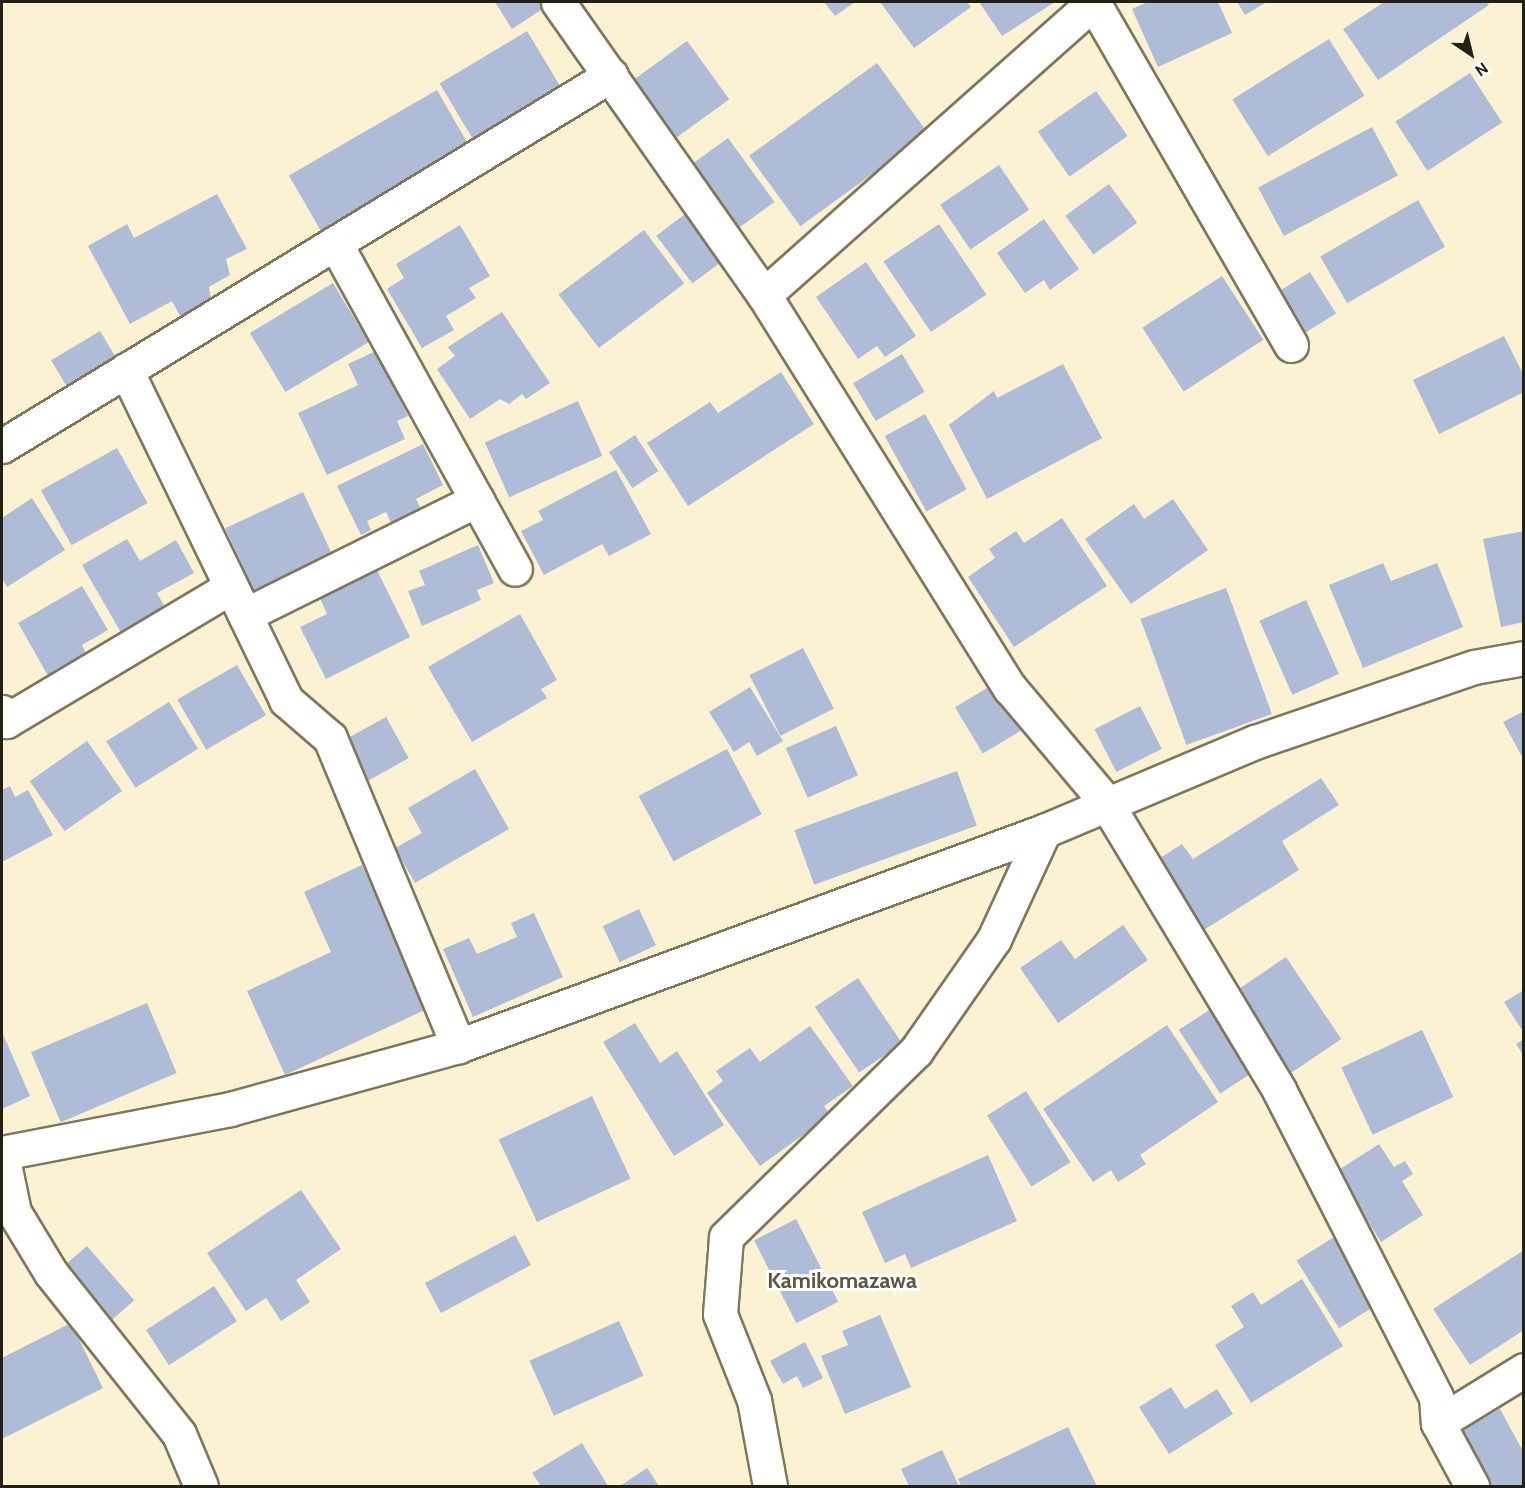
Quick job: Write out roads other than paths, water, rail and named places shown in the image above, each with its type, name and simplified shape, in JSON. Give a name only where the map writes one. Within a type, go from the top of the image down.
[{"type":"street","points":[[558,2],[764,295],[1011,688],[1105,801],[1279,1090],[1437,1397],[1438,1423],[1472,1486]]},
{"type":"street","points":[[764,295],[1094,2],[1291,345]]},
{"type":"street","points":[[2,446],[611,75]]},
{"type":"street","points":[[335,243],[515,569]]},
{"type":"street","points":[[126,370],[286,700],[330,738],[458,1046]]},
{"type":"street","points":[[2,712],[6,721],[238,601],[477,500]]},
{"type":"street","points":[[201,1486],[179,1434],[44,1263],[14,1212],[2,1153],[230,1109],[458,1046],[1044,831],[1105,801],[1474,667],[1524,658]]},
{"type":"street","points":[[770,1486],[754,1400],[720,1314],[726,1237],[916,1051],[994,939],[1044,831]]},
{"type":"street","points":[[1438,1423],[1524,1370]]},
{"type":"district","name":"Kamikomazawa","points":[[842,1281]]}]
